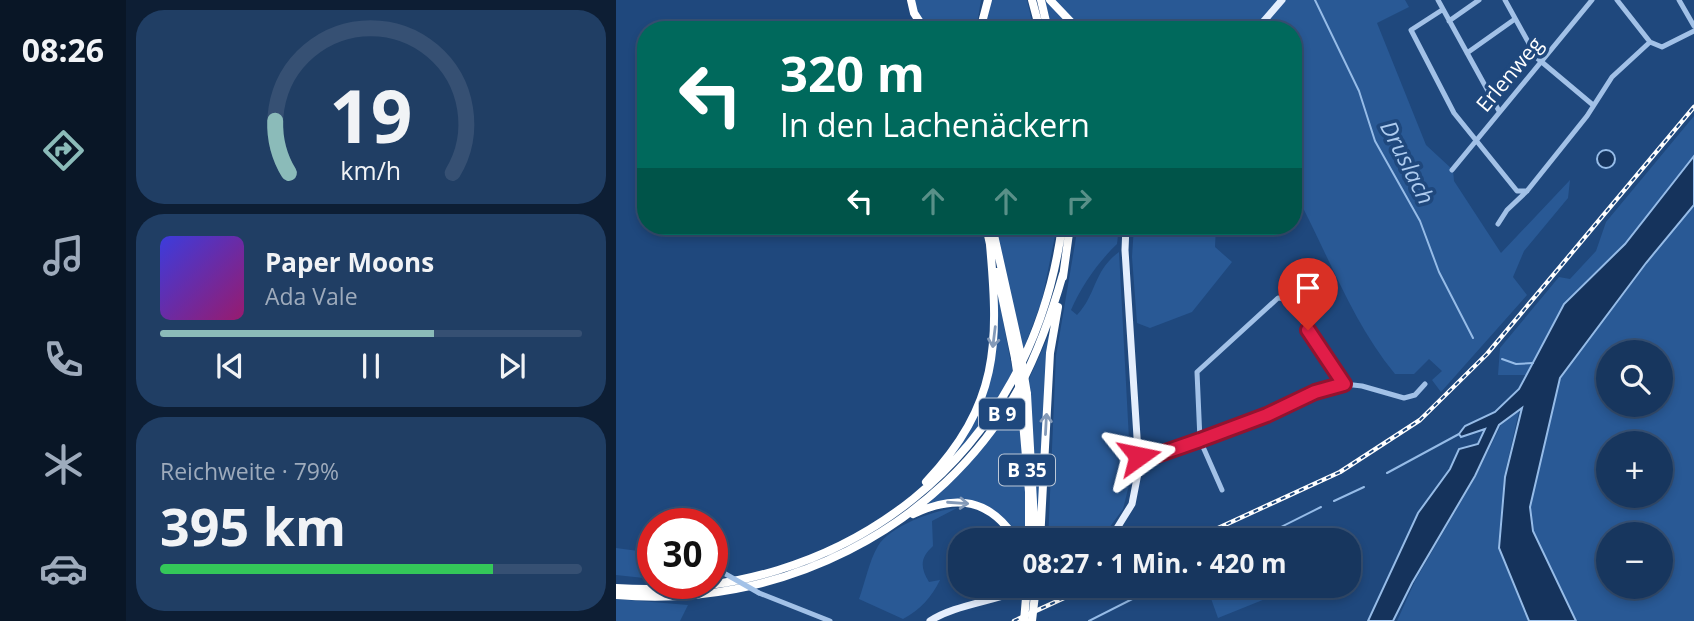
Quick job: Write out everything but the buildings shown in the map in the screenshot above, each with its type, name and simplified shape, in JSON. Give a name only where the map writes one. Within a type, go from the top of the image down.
[{"type":"highway","points":[[911,0],[919,21]]},
{"type":"highway","points":[[982,21],[986,0]]},
{"type":"highway","points":[[1032,0],[1038,21]]},
{"type":"highway","points":[[1041,0],[1046,21]]},
{"type":"highway","points":[[1049,0],[1070,21]]},
{"type":"highway","name":"B 35","points":[[988,235],[1018,354],[1024,397],[1029,528]]},
{"type":"highway","points":[[994,235],[1018,354]]},
{"type":"highway","name":"B 9","points":[[616,587],[696,588],[778,572],[846,544],[914,500],[970,445],[1014,380],[1045,308],[1060,235]]},
{"type":"highway","name":"B 9","points":[[616,595],[678,597],[755,586],[821,564],[894,523],[953,474],[999,418],[1034,358],[1063,274],[1069,235]]},
{"type":"highway","points":[[914,500],[957,446],[986,382],[996,308],[990,245]]},
{"type":"highway","points":[[1038,528],[1050,353],[1063,274]]},
{"type":"highway","points":[[1024,397],[1036,528]]},
{"type":"highway","points":[[894,523],[935,504],[960,501],[980,506],[994,514],[1006,528]]},
{"type":"highway","points":[[1024,621],[1027,598]]},
{"type":"highway","points":[[1031,598],[1032,621]]},
{"type":"main road","points":[[1264,21],[1281,1]]},
{"type":"main road","points":[[1120,528],[1132,505],[1139,456],[1126,235]]},
{"type":"main road","points":[[930,621],[947,611],[1000,598]]},
{"type":"street","points":[[1438,0],[1499,111]]},
{"type":"street","points":[[1448,22],[1479,0]]},
{"type":"street","points":[[1505,0],[1541,62],[1592,105]]},
{"type":"street","name":"Erlenweg","points":[[1452,170],[1592,0]]},
{"type":"street","points":[[1617,0],[1650,42],[1662,47],[1694,28],[1678,0]]},
{"type":"street","points":[[1442,10],[1411,30],[1454,113],[1517,191],[1527,191]]},
{"type":"street","points":[[1467,53],[1515,19]]},
{"type":"street","points":[[1498,224],[1507,210],[1527,191],[1612,77],[1650,42]]},
{"type":"street","points":[[1222,490],[1200,440],[1197,372],[1278,298],[1288,299],[1344,384]]},
{"type":"street","points":[[1139,456],[1154,456],[1200,440],[1267,415],[1315,392],[1344,384],[1405,398],[1415,395],[1425,384]]},
{"type":"street","points":[[728,575],[759,593],[796,605],[830,621]]},
{"type":"shaded area","points":[[913,0],[981,0],[978,21],[920,20]]},
{"type":"shaded area","points":[[989,0],[1027,0],[1032,21],[985,21]]},
{"type":"shaded area","points":[[1045,0],[1070,21],[1050,21]]},
{"type":"shaded area","points":[[1053,0],[1405,0],[1409,7],[1377,23],[1426,145],[1453,170],[1454,181],[1501,253],[1570,180],[1568,198],[1524,251],[1513,277],[1527,295],[1441,392],[1432,380],[1442,371],[1429,359],[1414,374],[1395,374],[1352,309],[1302,206],[1302,21],[1076,21]]},
{"type":"shaded area","points":[[1694,116],[1694,156],[1625,244],[1564,304],[1526,375],[1498,375],[1500,348],[1559,277],[1570,279],[1596,251],[1606,222]]},
{"type":"shaded area","points":[[1602,150],[1610,150],[1615,159],[1613,166],[1602,168],[1597,163],[1597,155]]},
{"type":"shaded area","points":[[1694,156],[1694,205],[1646,263],[1560,378],[1530,507],[1533,531],[1576,621],[1529,621],[1499,548],[1505,477],[1522,408],[1499,425],[1475,476],[1412,583],[1393,621],[1368,621],[1418,513],[1450,469],[1459,449],[1478,444],[1485,429],[1461,437],[1459,434],[1465,426],[1495,412],[1519,389],[1564,304],[1625,244]]},
{"type":"shaded area","points":[[1694,205],[1694,621],[1576,621],[1533,531],[1530,507],[1560,378],[1646,263]]},
{"type":"shaded area","points":[[996,235],[1055,235],[1042,300],[1023,351]]},
{"type":"shaded area","points":[[1076,235],[1118,235],[1117,244],[1091,275],[1071,310],[1077,315],[1104,267],[1119,252],[1131,477],[1123,509],[1109,528],[1049,528],[1056,356]]},
{"type":"shaded area","points":[[1133,235],[1216,235],[1215,247],[1232,262],[1192,312],[1150,328],[1137,323],[1132,257]]},
{"type":"shaded area","points":[[998,294],[1013,374],[982,422],[952,458],[970,429],[997,343]]},
{"type":"shaded area","points":[[1051,330],[1038,528],[1038,528],[1029,379]]},
{"type":"shaded area","points":[[1017,400],[1026,528],[1007,528],[990,509],[928,504],[984,447]]},
{"type":"shaded area","points":[[1519,411],[1504,477],[1498,548],[1528,621],[1397,621],[1415,581],[1475,478],[1501,425]]},
{"type":"shaded area","points":[[957,508],[932,521],[933,546],[924,559],[923,567],[929,582],[940,580],[920,607],[903,619],[859,599],[872,558],[884,539],[913,520]]},
{"type":"shaded area","points":[[616,548],[637,551],[637,577],[616,575]]},
{"type":"shaded area","points":[[1211,598],[1267,598],[1218,618]]},
{"type":"shaded area","points":[[616,599],[688,605],[680,621],[616,621]]},
{"type":"waterway","name":"Druslach","points":[[1315,0],[1359,91],[1375,141],[1420,221],[1439,272],[1473,338]]},
{"type":"waterway","name":"Druslach","points":[[1502,359],[1516,364],[1533,363]]},
{"type":"waterway","points":[[1387,473],[1459,434]]},
{"type":"waterway","points":[[1334,501],[1364,487]]},
{"type":"waterway","points":[[1279,528],[1321,507]]},
{"type":"waterway","points":[[1089,621],[1134,598]]},
{"type":"railway","points":[[1218,528],[1340,472],[1420,420],[1487,354],[1694,107]]},
{"type":"railway","points":[[1014,621],[1064,598]]},
{"type":"route","points":[[1139,456],[1154,456],[1200,440],[1276,412],[1315,392],[1344,384],[1308,330]]}]
